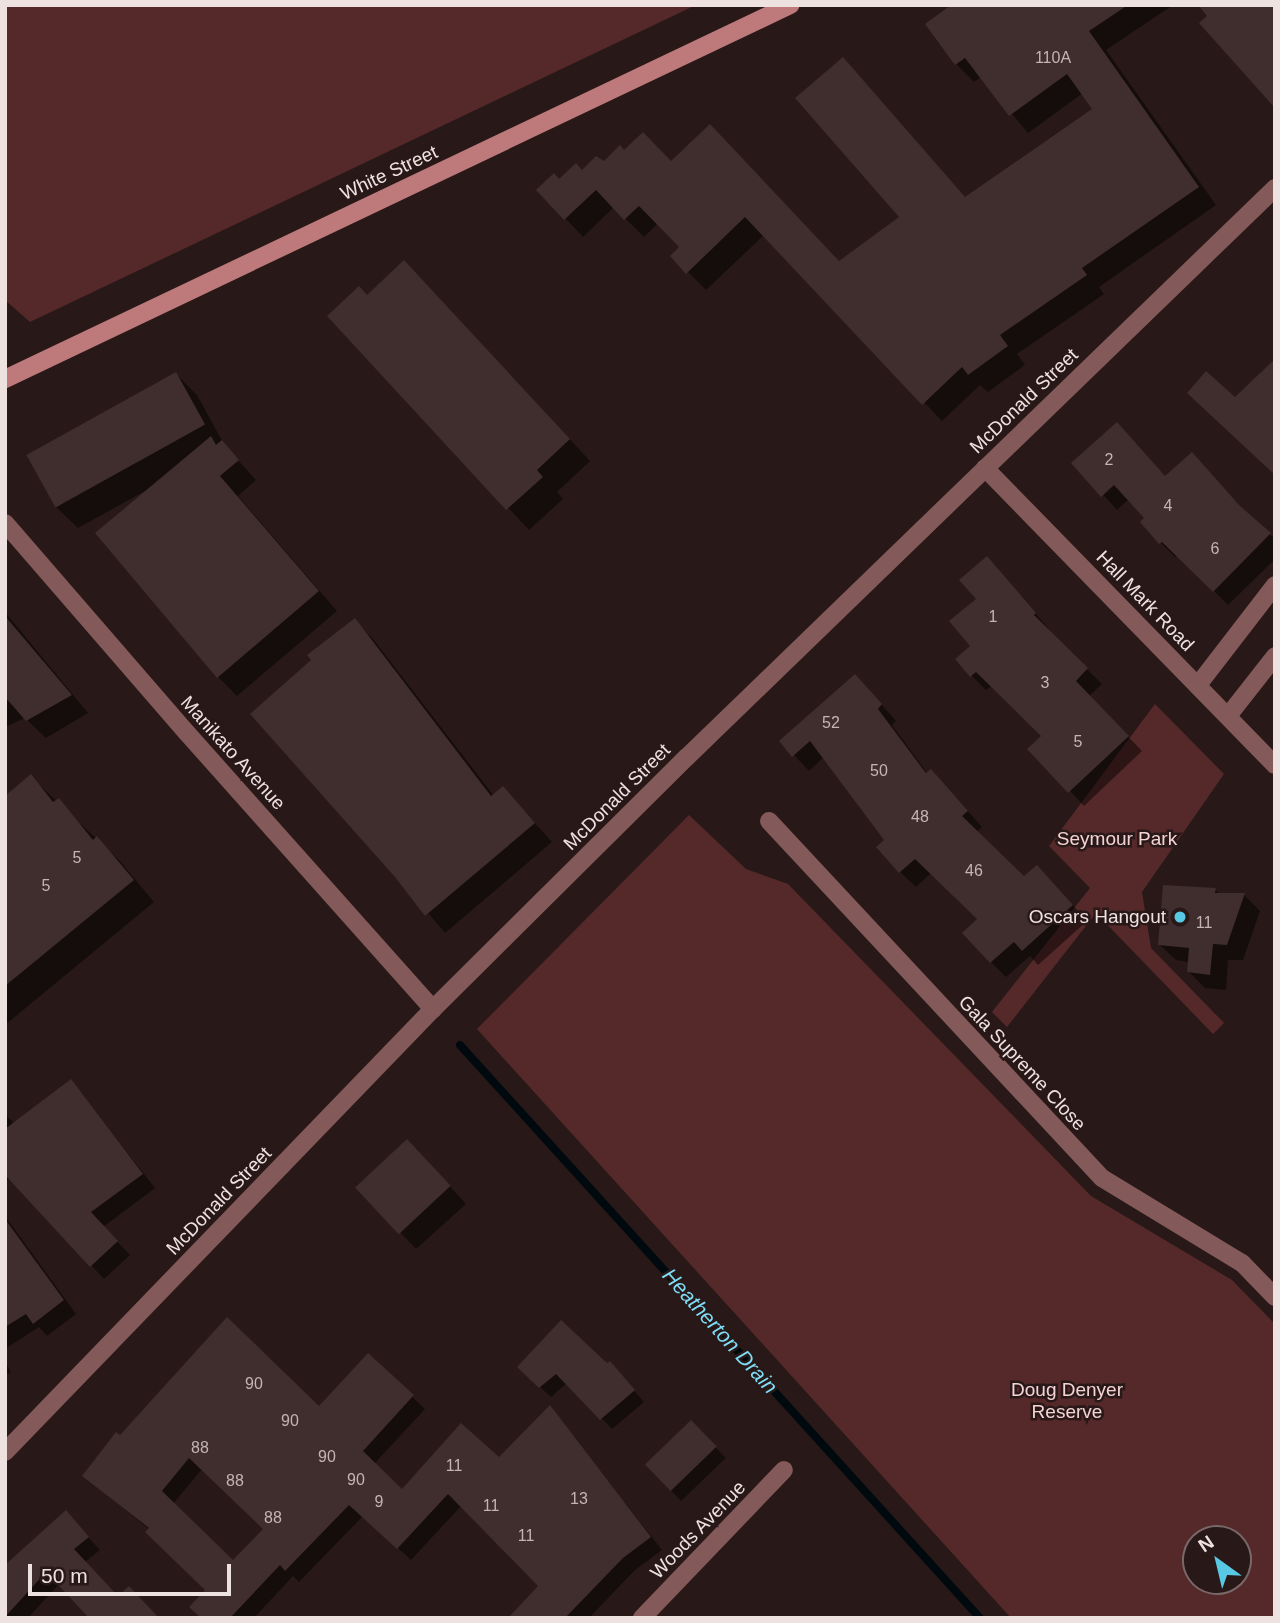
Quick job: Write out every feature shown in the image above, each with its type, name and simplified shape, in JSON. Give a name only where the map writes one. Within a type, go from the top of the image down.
[{"type":"main road","name":"White Street","points":[[5,379],[790,5]]},
{"type":"street","name":"McDonald Street","points":[[5,1452],[433,1009],[1275,188]]},
{"type":"street","name":"Hall Mark Road","points":[[985,468],[1275,765]]},
{"type":"street","name":"Manikato Avenue","points":[[5,523],[187,733],[433,1009]]},
{"type":"street","points":[[1198,685],[1275,585]]},
{"type":"street","points":[[1228,716],[1275,656]]},
{"type":"street","name":"Gala Supreme Close","points":[[769,821],[1102,1178],[1242,1263],[1275,1297]]},
{"type":"street","name":"Woods Avenue","points":[[642,1618],[784,1470]]},
{"type":"green space","points":[[5,5],[696,5],[30,322],[5,300]]},
{"type":"green space","name":"Seymour Park","points":[[1155,704],[1224,774],[1142,892],[1151,948],[1224,1023],[1213,1034],[1096,913],[1007,1027],[992,1012],[1090,888],[1049,846]]},
{"type":"green space","name":"Doug Denyer Reserve","points":[[689,815],[746,869],[788,884],[1091,1196],[1232,1280],[1275,1324],[1275,1618],[1011,1618],[477,1029]]},
{"type":"building","points":[[951,5],[1128,5],[1089,31],[1199,187],[1082,268],[1087,275],[1000,335],[1008,346],[968,375],[962,367],[922,405],[745,217],[686,274],[670,256],[679,247],[639,206],[624,220],[596,190],[564,220],[536,190],[554,173],[559,179],[576,163],[582,170],[596,156],[604,161],[620,145],[624,150],[643,132],[671,161],[710,124],[839,261],[899,217],[795,98],[843,57],[965,197],[1092,109],[1067,74],[1009,116],[965,58],[955,65],[925,24]]},
{"type":"building","points":[[1198,5],[1275,5],[1275,108],[1199,23],[1207,16]]},
{"type":"building","points":[[404,260],[570,439],[537,470],[543,477],[506,510],[327,316],[359,286],[367,295]]},
{"type":"building","points":[[1275,359],[1275,475],[1187,393],[1206,371],[1235,397]]},
{"type":"building","points":[[176,372],[205,424],[56,507],[26,455]]},
{"type":"building","points":[[1117,422],[1165,476],[1192,452],[1240,506],[1271,533],[1213,592],[1162,542],[1159,544],[1140,522],[1144,518],[1114,485],[1101,497],[1071,463]]},
{"type":"building","points":[[211,436],[216,445],[222,440],[239,460],[220,476],[319,591],[217,678],[95,533]]},
{"type":"building","points":[[987,556],[1036,613],[1034,615],[1088,668],[1076,681],[1129,736],[1068,793],[1027,749],[1041,736],[976,672],[970,677],[955,659],[970,646],[949,621],[976,599],[959,580]]},
{"type":"building","points":[[5,616],[72,695],[26,721],[5,697]]},
{"type":"building","points":[[355,618],[491,796],[503,786],[535,823],[425,916],[395,877],[250,714],[311,660],[307,655]]},
{"type":"building","points":[[855,674],[882,704],[878,709],[926,773],[931,769],[968,811],[962,816],[1024,876],[1037,865],[1073,905],[1022,951],[1014,942],[990,963],[962,933],[977,919],[915,859],[899,873],[876,847],[884,840],[810,741],[792,757],[779,741]]},
{"type":"building","points":[[31,774],[53,802],[59,798],[93,840],[97,836],[134,880],[5,986],[5,796]]},
{"type":"building","points":[[1163,885],[1216,888],[1215,893],[1245,893],[1227,945],[1213,944],[1210,975],[1187,972],[1189,948],[1158,945]]},
{"type":"building","points":[[71,1079],[143,1174],[91,1212],[118,1241],[90,1267],[5,1175],[5,1129]]},
{"type":"building","points":[[407,1139],[451,1186],[399,1234],[355,1187]]},
{"type":"building","points":[[5,1219],[64,1300],[33,1324],[26,1314],[5,1327]]},
{"type":"building","points":[[227,1317],[319,1406],[368,1353],[414,1395],[363,1451],[402,1489],[461,1423],[499,1457],[550,1405],[651,1537],[623,1558],[565,1618],[508,1618],[538,1586],[448,1494],[397,1549],[349,1505],[285,1571],[280,1565],[230,1618],[201,1618],[189,1607],[205,1590],[145,1532],[149,1528],[82,1476],[116,1432],[120,1435]],"holes":[[[189,1458],[263,1529],[233,1560],[162,1491]]]},
{"type":"building","points":[[561,1320],[607,1363],[610,1361],[635,1390],[600,1420],[556,1374],[539,1388],[517,1367]]},
{"type":"building","points":[[691,1420],[717,1447],[671,1491],[645,1464]]},
{"type":"building","points":[[66,1510],[89,1537],[74,1549],[118,1596],[129,1586],[159,1618],[89,1618],[46,1572],[5,1617],[5,1565]]},
{"type":"waterway","name":"Heatherton Drain","points":[[460,1045],[980,1618]]},
{"type":"place","name":"Oscars Hangout","points":[[1180,917]]}]
